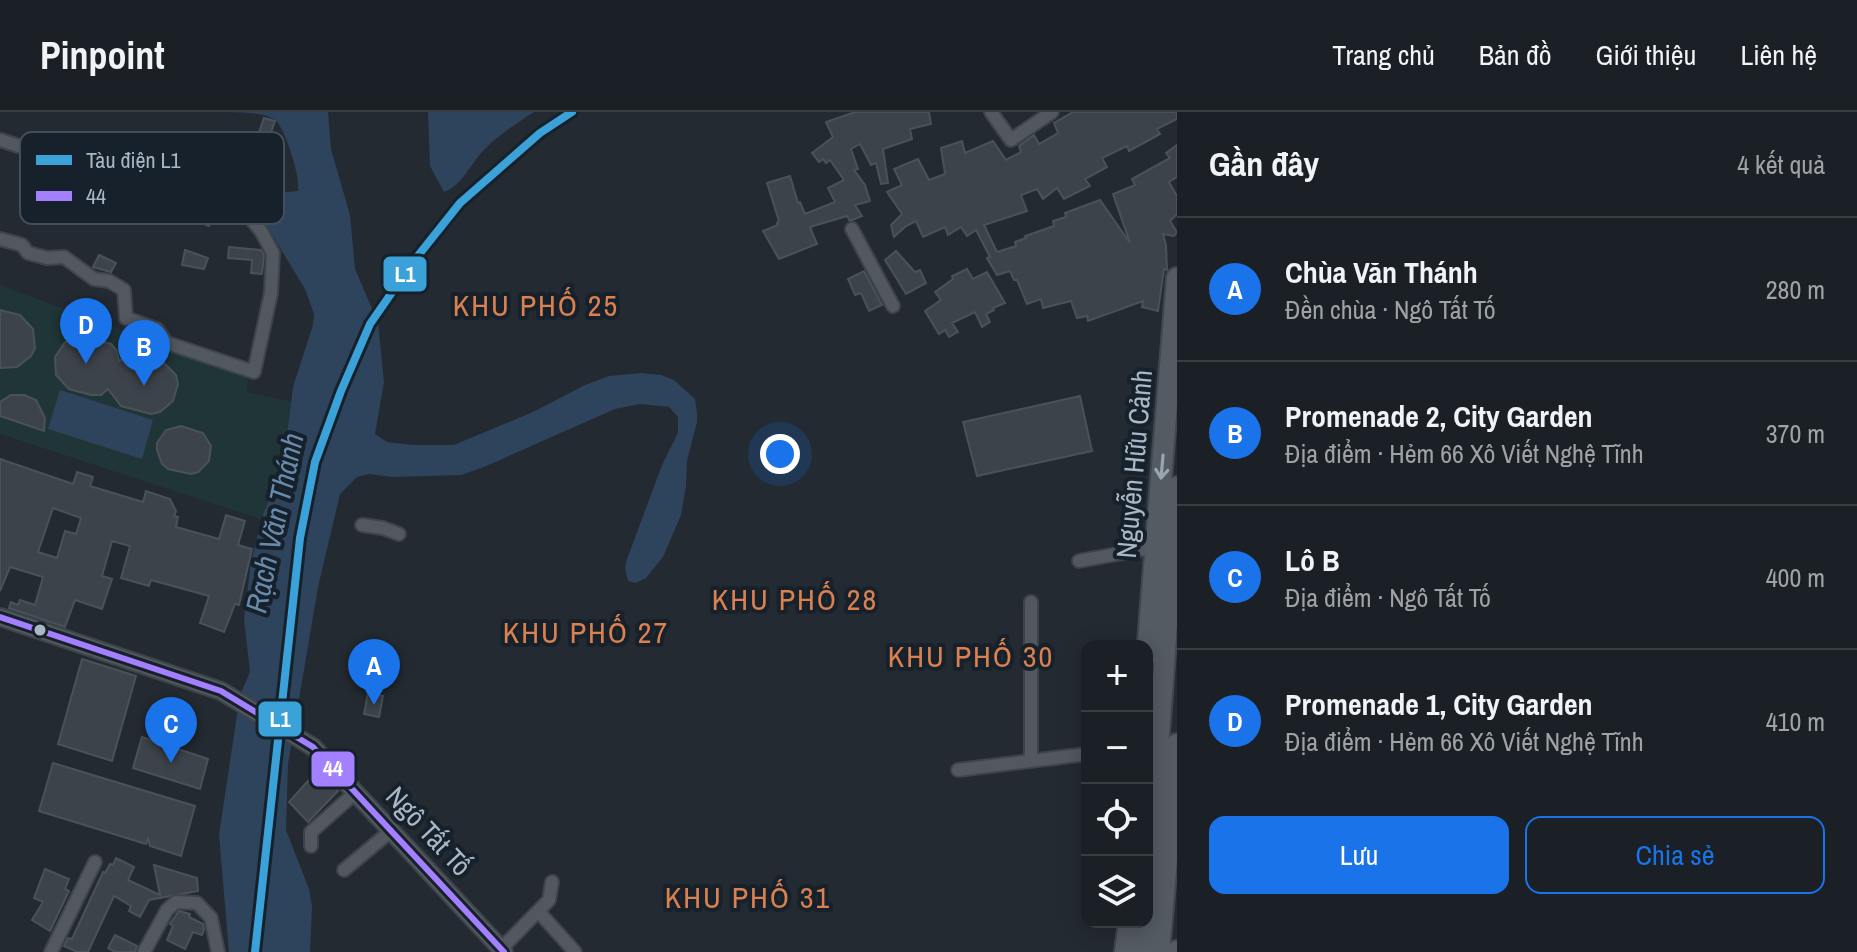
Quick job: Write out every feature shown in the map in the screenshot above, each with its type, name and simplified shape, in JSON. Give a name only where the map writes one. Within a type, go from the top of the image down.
[{"type":"main road","name":"Nguyễn Hữu Cảnh","points":[[1162,905],[1152,828],[1168,548],[1177,278]]},
{"type":"main road","name":"Nguyễn Hữu Cảnh","points":[[1150,640],[1177,487]]},
{"type":"main road","points":[[1159,952],[1177,744]]},
{"type":"main road","points":[[1125,952],[1128,928]]},
{"type":"main road","points":[[1142,952],[1144,928]]},
{"type":"street","points":[[991,112],[1011,140],[1052,112]]},
{"type":"street","points":[[0,140],[20,146]]},
{"type":"street","points":[[0,239],[22,245],[28,253],[47,258],[64,257],[94,279],[109,281],[124,290],[126,318],[157,329],[167,343],[254,372],[271,293],[273,253],[255,224]]},
{"type":"street","points":[[852,229],[893,306]]},
{"type":"street","points":[[362,525],[399,534]]},
{"type":"street","points":[[1079,561],[1168,548]]},
{"type":"street","points":[[1031,602],[1031,759]]},
{"type":"street","name":"Ngô Tất Tố","points":[[0,617],[221,691],[313,747],[501,951]]},
{"type":"street","points":[[958,770],[1081,755]]},
{"type":"street","points":[[311,846],[311,832],[356,792]]},
{"type":"street","points":[[344,870],[392,830]]},
{"type":"street","points":[[51,952],[95,862]]},
{"type":"street","points":[[501,951],[549,900],[552,882]]},
{"type":"street","points":[[144,952],[167,910],[176,902],[197,903],[211,918],[218,952]]},
{"type":"street","points":[[539,912],[575,952]]},
{"type":"green space","points":[[0,285],[248,377],[247,392],[307,405],[266,521],[0,434]]},
{"type":"water","name":"Rạch Văn Thánh","points":[[229,112],[328,112],[331,149],[350,215],[355,269],[378,323],[384,382],[375,434],[387,442],[454,445],[533,412],[585,385],[609,376],[641,373],[674,380],[695,399],[697,412],[681,515],[663,557],[646,578],[636,583],[628,581],[626,562],[662,465],[678,433],[678,417],[669,407],[640,404],[615,409],[461,475],[392,477],[369,474],[357,477],[340,494],[318,587],[288,764],[286,830],[309,889],[312,906],[310,952],[229,952],[219,835],[240,695],[250,672],[244,619],[251,562],[264,512],[283,468],[293,387],[314,314],[305,289],[266,224],[284,224],[284,192],[298,191],[298,184],[284,132],[274,119],[258,114]]},
{"type":"water","points":[[428,112],[534,112],[494,140],[461,179],[444,192],[430,166]]},
{"type":"water","points":[[60,390],[153,420],[142,459],[48,429]]},
{"type":"building","points":[[855,112],[929,112],[931,124],[910,129],[912,139],[883,149],[888,183],[881,184],[876,163],[871,165],[860,144],[851,149],[858,169],[854,170],[865,185],[870,201],[855,205],[862,216],[850,221],[847,216],[810,227],[817,244],[779,259],[763,231],[778,225],[779,221],[767,183],[790,176],[798,203],[805,214],[835,202],[828,188],[844,180],[830,160],[819,162],[812,153],[833,137],[826,122]]},
{"type":"building","points":[[1073,112],[1177,112],[1177,119],[1157,129],[1160,134],[1129,151],[1127,146],[1102,158],[1107,167],[1085,179],[1090,186],[1064,199],[1057,188],[1043,199],[1037,189],[1021,195],[1027,211],[984,225],[997,252],[1016,246],[1015,242],[1025,236],[1054,226],[1053,221],[1066,217],[1065,213],[1100,200],[1130,243],[1113,194],[1135,185],[1132,179],[1170,158],[1166,153],[1177,145],[1177,177],[1169,182],[1177,196],[1177,214],[1170,221],[1177,232],[1174,236],[1163,234],[1167,270],[1164,269],[1158,311],[1142,307],[1143,301],[1088,321],[1087,316],[1077,318],[1071,301],[1043,308],[1041,299],[1027,304],[1010,271],[997,275],[976,230],[967,236],[961,227],[948,235],[945,227],[923,237],[916,221],[894,237],[891,225],[902,214],[887,192],[902,185],[894,169],[918,159],[929,180],[945,174],[941,148],[962,141],[965,153],[993,141],[1006,160],[1021,152],[1019,146],[1034,135],[1039,144],[1058,133],[1054,123]]},
{"type":"building","points":[[264,118],[275,121],[271,132],[259,132]]},
{"type":"building","points":[[229,247],[261,250],[264,255],[262,274],[251,273],[252,260],[228,258]]},
{"type":"building","points":[[185,250],[208,258],[204,269],[182,265]]},
{"type":"building","points":[[896,251],[915,272],[920,270],[926,283],[906,294],[885,260]]},
{"type":"building","points":[[99,255],[116,263],[111,272],[93,267]]},
{"type":"building","points":[[967,269],[973,279],[987,272],[1005,303],[986,314],[990,322],[982,327],[975,312],[952,323],[958,332],[949,337],[945,330],[939,334],[925,311],[941,300],[935,292],[953,279],[952,276]]},
{"type":"building","points":[[864,271],[882,305],[869,311],[861,293],[855,295],[848,279]]},
{"type":"building","points":[[0,310],[20,315],[33,329],[35,348],[31,356],[17,367],[0,368]]},
{"type":"building","points":[[81,336],[111,344],[117,351],[119,361],[131,355],[140,355],[162,361],[176,375],[178,384],[173,401],[160,412],[151,414],[121,406],[108,389],[101,395],[91,395],[69,389],[56,375],[55,357],[65,342]]},
{"type":"building","points":[[11,395],[24,395],[36,400],[45,418],[44,431],[0,416],[0,402]]},
{"type":"building","points":[[1080,396],[1092,451],[977,476],[963,422]]},
{"type":"building","points":[[181,426],[203,433],[211,446],[209,461],[198,472],[191,474],[168,469],[162,464],[157,443],[166,430]]},
{"type":"building","points":[[0,459],[73,484],[77,472],[93,477],[90,486],[143,502],[146,491],[170,499],[176,511],[174,516],[178,517],[176,527],[219,539],[226,515],[245,521],[238,545],[252,549],[239,605],[235,604],[224,632],[200,623],[209,596],[151,580],[149,586],[121,578],[130,546],[112,541],[102,576],[112,579],[102,609],[75,600],[65,627],[9,608],[11,602],[18,605],[20,600],[35,605],[43,577],[10,567],[0,591]],"holes":[[[53,508],[81,518],[76,534],[65,531],[57,558],[38,552]]]},
{"type":"building","points":[[82,659],[136,676],[112,761],[58,744]]},
{"type":"building","points":[[368,693],[383,696],[379,717],[364,714]]},
{"type":"building","points":[[142,737],[208,759],[200,789],[133,768]]},
{"type":"building","points":[[53,763],[195,806],[181,856],[150,846],[148,839],[146,844],[39,811]]},
{"type":"building","points":[[317,771],[338,791],[308,822],[289,802]]},
{"type":"building","points":[[116,858],[134,867],[128,880],[160,895],[154,865],[197,878],[198,891],[149,900],[140,917],[129,911],[131,906],[114,896],[88,952],[77,952],[64,946],[68,938],[72,939],[103,872],[110,864],[113,865]]},
{"type":"building","points":[[45,869],[69,879],[65,889],[69,891],[50,931],[32,920],[43,902],[34,898]]},
{"type":"building","points":[[179,911],[190,914],[189,917],[203,924],[204,930],[202,935],[193,932],[185,949],[167,940],[173,926],[170,924]]},
{"type":"building","points":[[115,935],[137,946],[135,952],[115,952],[108,948]]},
{"type":"metro line","name":"L1","points":[[255,952],[300,538],[315,462],[341,391],[370,324],[413,262],[460,203],[540,133],[572,112]]},
{"type":"transit line","name":"44","points":[[0,617],[221,691],[313,747],[504,952]]},
{"type":"place","name":"Promenade 1, City Garden","points":[[86,364]]},
{"type":"place","name":"Promenade 2, City Garden","points":[[144,386]]},
{"type":"place","name":"Chùa Văn Thánh","points":[[374,705]]},
{"type":"place","name":"Lô B","points":[[171,763]]},
{"type":"district","name":"KHU PHỐ 25","points":[[536,306]]},
{"type":"district","name":"KHU PHỐ 28","points":[[795,600]]},
{"type":"district","name":"KHU PHỐ 27","points":[[586,633]]},
{"type":"district","name":"KHU PHỐ 30","points":[[971,657]]},
{"type":"district","name":"KHU PHỐ 31","points":[[748,898]]}]
